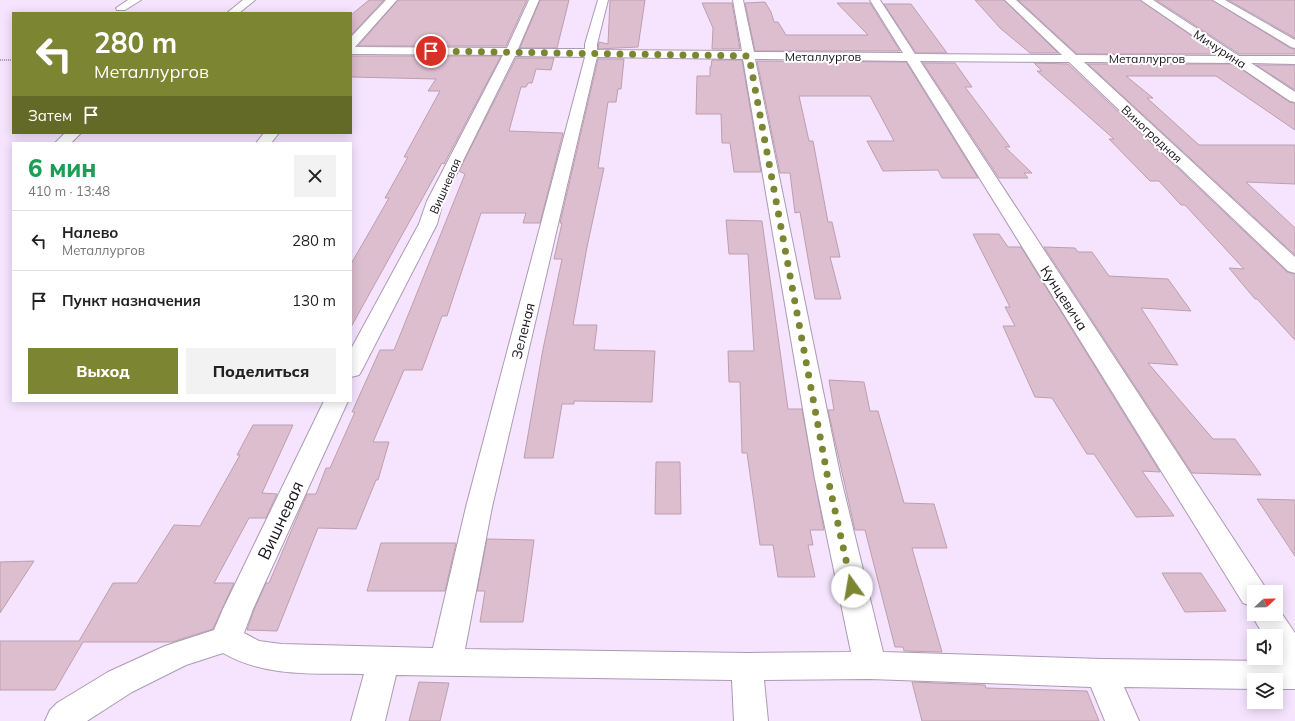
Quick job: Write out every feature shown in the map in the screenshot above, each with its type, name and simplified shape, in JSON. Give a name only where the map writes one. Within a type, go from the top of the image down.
[{"type":"street","points":[[121,8],[136,0]]},
{"type":"street","points":[[233,12],[250,0]]},
{"type":"street","points":[[352,43],[392,0]]},
{"type":"street","name":"Вишневая","points":[[352,368],[428,224],[435,202],[511,52],[534,0]]},
{"type":"street","name":"Зеленая","points":[[446,662],[479,507],[580,103],[591,52],[591,44],[603,0]]},
{"type":"street","points":[[738,0],[828,479],[870,665]]},
{"type":"street","name":"Кунцевича","points":[[875,0],[1248,585]]},
{"type":"street","name":"Виноградная","points":[[1010,0],[1295,267]]},
{"type":"street","name":"Мичурина","points":[[1146,0],[1295,98]]},
{"type":"street","points":[[1218,0],[1295,45]]},
{"type":"street","name":"Металлургов","points":[[352,50],[591,52],[749,56],[1295,60]]},
{"type":"street","points":[[63,142],[73,134]]},
{"type":"street","points":[[264,142],[271,134]]},
{"type":"street","name":"Вишневая","points":[[226,639],[238,610],[336,402]]},
{"type":"street","points":[[1271,621],[1295,659]]},
{"type":"street","points":[[62,721],[69,714],[120,682],[176,655],[226,639],[256,654],[281,658],[747,667],[870,665],[1102,673],[1295,675]]},
{"type":"street","points":[[368,721],[384,661]]},
{"type":"street","points":[[747,667],[752,721]]},
{"type":"street","points":[[1102,673],[1122,721]]},
{"type":"path","points":[[0,60],[12,60]]},
{"type":"building","points":[[369,0],[384,0],[352,34],[352,14]]},
{"type":"building","points":[[398,0],[527,0],[506,46],[358,46]]},
{"type":"building","points":[[540,0],[569,0],[557,48],[520,48]]},
{"type":"building","points":[[610,0],[645,0],[638,47],[598,49],[599,42],[608,44]]},
{"type":"building","points":[[975,0],[1004,0],[1058,53],[1030,53],[1000,28]]},
{"type":"building","points":[[1018,0],[1140,0],[1218,54],[1077,54]]},
{"type":"building","points":[[1156,0],[1212,0],[1290,48],[1295,49],[1295,54],[1239,54]]},
{"type":"building","points":[[1228,0],[1295,0],[1295,38]]},
{"type":"building","points":[[765,2],[771,12],[774,22],[778,22],[786,35],[868,35],[837,3],[870,3],[900,51],[755,51],[745,3]]},
{"type":"building","points":[[702,3],[732,3],[740,49],[712,49],[713,28]]},
{"type":"building","points":[[884,4],[911,4],[947,53],[916,53]]},
{"type":"building","points":[[352,56],[501,56],[444,164],[442,163],[352,325],[352,262],[389,198],[385,198],[408,157],[404,157],[440,91],[428,91],[436,79],[352,77]]},
{"type":"building","points":[[516,58],[554,58],[551,70],[536,69],[532,83],[528,83],[526,87],[521,87],[509,131],[563,133],[540,223],[523,223],[526,213],[481,213],[447,316],[442,316],[422,370],[404,370],[373,442],[389,442],[378,480],[376,480],[356,529],[318,528],[277,631],[247,630],[254,610],[266,583],[269,583],[307,494],[316,494],[326,468],[330,468],[355,412],[352,412],[380,350],[394,350],[465,174],[459,171]]},
{"type":"building","points":[[598,59],[624,59],[621,89],[618,89],[616,102],[608,102],[598,168],[604,168],[587,247],[573,325],[597,325],[594,350],[655,351],[652,402],[574,401],[574,404],[562,404],[553,458],[524,458],[543,349],[562,259],[554,259],[562,223],[560,223]]},
{"type":"building","points":[[712,60],[742,60],[761,172],[734,172],[730,143],[722,143],[721,114],[696,114],[697,76],[710,76]]},
{"type":"building","points":[[757,61],[906,62],[978,178],[942,178],[938,170],[883,171],[867,141],[894,141],[870,96],[799,96],[809,141],[813,141],[828,222],[832,222],[840,257],[830,257],[841,299],[815,299],[800,212],[795,213],[790,173],[780,173]]},
{"type":"building","points":[[923,63],[955,63],[972,87],[965,87],[1010,147],[1005,147],[1032,173],[1024,173],[1028,178],[999,178]]},
{"type":"building","points":[[1034,63],[1068,64],[1287,272],[1295,274],[1295,340],[1257,299],[1255,299],[1229,268],[1244,269],[1185,205],[1181,205],[1159,181],[1150,181],[1109,139],[1114,139],[1037,71],[1042,71]]},
{"type":"building","points":[[1088,64],[1234,64],[1289,102],[1295,103],[1295,130],[1216,76],[1126,76],[1153,98],[1147,98],[1199,145],[1295,145],[1295,184],[1246,182],[1295,228],[1295,255]]},
{"type":"building","points":[[1256,65],[1295,65],[1295,90]]},
{"type":"building","points":[[726,220],[762,221],[788,409],[802,409],[824,530],[810,530],[813,545],[808,545],[815,577],[778,577],[773,545],[760,545],[747,453],[742,453],[740,382],[729,382],[728,351],[754,351],[748,254],[729,254]]},
{"type":"building","points":[[973,234],[999,234],[1008,247],[1021,247],[1160,472],[1142,471],[1174,516],[1136,517],[1094,454],[1087,454],[1052,398],[1035,397],[1003,326],[1015,326],[1005,307],[1010,307]]},
{"type":"building","points":[[1044,247],[1075,248],[1078,252],[1092,252],[1109,276],[1168,279],[1191,311],[1141,308],[1178,365],[1148,363],[1213,439],[1235,439],[1261,475],[1192,473]]},
{"type":"building","points":[[829,380],[864,382],[870,411],[878,411],[904,503],[934,504],[947,548],[912,548],[942,652],[904,651],[903,647],[895,647],[865,530],[855,530],[828,410],[834,410]]},
{"type":"building","points":[[253,425],[293,425],[262,493],[277,494],[266,518],[249,518],[214,583],[234,583],[213,629],[172,642],[83,642],[55,690],[0,690],[0,641],[79,641],[113,583],[137,583],[174,525],[200,526],[240,455],[237,455]]},
{"type":"building","points":[[656,462],[680,462],[681,514],[655,514]]},
{"type":"building","points":[[1257,499],[1295,500],[1295,556]]},
{"type":"building","points":[[487,539],[534,540],[523,622],[480,622],[485,591],[477,591]]},
{"type":"building","points":[[381,543],[456,543],[445,591],[367,591]]},
{"type":"building","points":[[34,561],[0,613],[0,562]]},
{"type":"building","points":[[1162,573],[1201,573],[1226,611],[1185,612]]},
{"type":"building","points":[[419,682],[449,683],[440,721],[409,721]]},
{"type":"building","points":[[912,682],[985,685],[986,688],[1087,691],[1099,721],[922,721]]},
{"type":"route","points":[[431,51],[542,53],[591,52],[749,56],[828,479],[852,587]]}]
